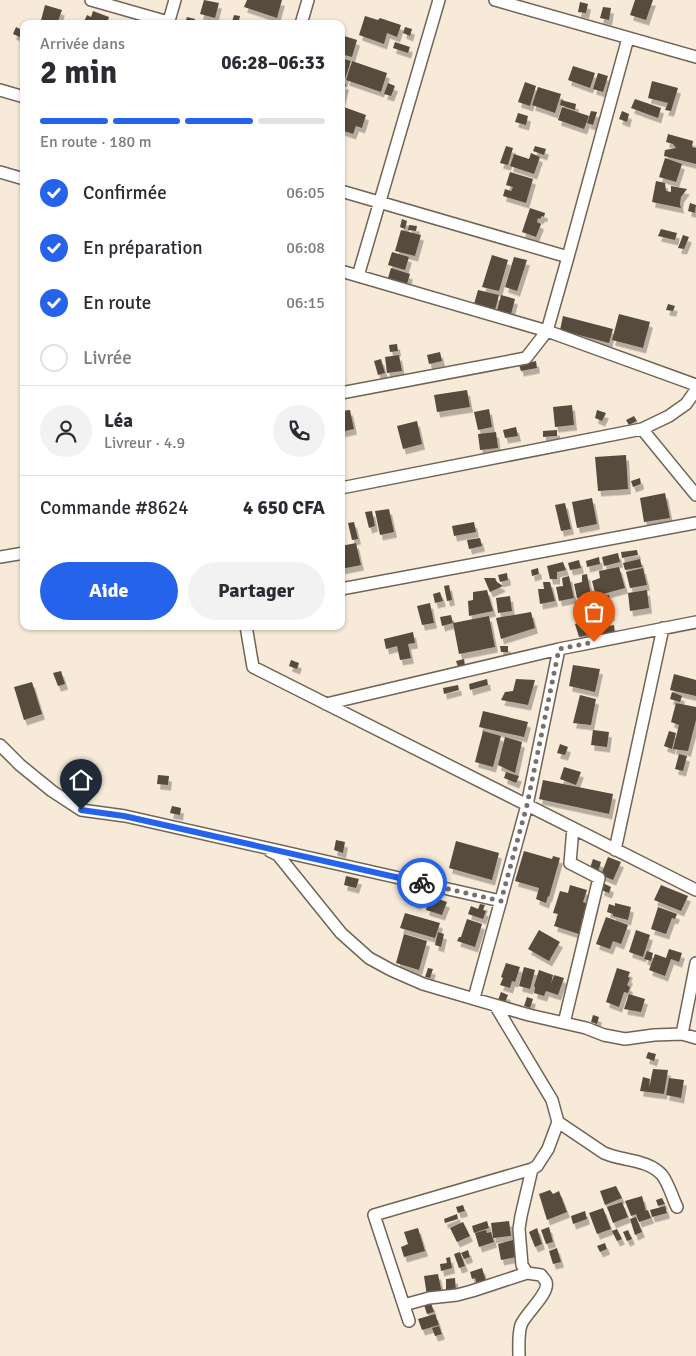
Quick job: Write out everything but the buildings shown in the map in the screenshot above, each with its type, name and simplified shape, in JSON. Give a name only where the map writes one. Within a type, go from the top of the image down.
[{"type":"street","points":[[92,0],[158,20]]},
{"type":"street","points":[[169,20],[175,0]]},
{"type":"street","points":[[302,20],[308,0]]},
{"type":"street","points":[[358,276],[439,0]]},
{"type":"street","points":[[495,0],[696,57]]},
{"type":"street","points":[[345,392],[526,358],[547,331],[628,38]]},
{"type":"street","points":[[0,90],[20,96]]},
{"type":"street","points":[[0,172],[20,178]]},
{"type":"street","points":[[345,191],[568,257]]},
{"type":"street","points":[[345,272],[547,331],[696,385]]},
{"type":"street","points":[[345,487],[642,429],[669,416],[686,404],[696,390]]},
{"type":"street","points":[[642,429],[696,495]]},
{"type":"street","points":[[345,587],[696,523]]},
{"type":"street","points":[[0,557],[20,553]]},
{"type":"street","points":[[326,704],[559,649],[696,622]]},
{"type":"street","points":[[615,850],[663,628]]},
{"type":"street","points":[[247,630],[253,668],[696,890]]},
{"type":"street","points":[[474,998],[527,805],[559,649]]},
{"type":"street","points":[[0,745],[52,791],[81,810],[124,816],[501,901]]},
{"type":"street","points":[[564,1023],[599,878],[570,864],[573,828]]},
{"type":"street","points":[[257,846],[278,856],[341,933],[369,958],[423,984],[495,1005],[586,1028],[604,1035],[625,1039],[682,1034],[696,1038]]},
{"type":"street","points":[[682,1034],[696,963]]},
{"type":"street","points":[[410,1321],[374,1215],[538,1166],[548,1149],[558,1122],[552,1100],[495,1005]]},
{"type":"street","points":[[558,1122],[611,1156],[650,1166],[663,1176],[677,1207]]},
{"type":"street","points":[[527,1273],[522,1265],[519,1229],[520,1216],[532,1169]]},
{"type":"street","points":[[404,1305],[428,1298],[457,1295],[527,1273],[541,1276],[546,1282],[546,1287],[521,1325],[519,1356]]},
{"type":"way so far","points":[[422,883],[501,901],[527,805],[559,649],[594,642]]},
{"type":"route","points":[[81,810],[124,816],[422,883]]}]
